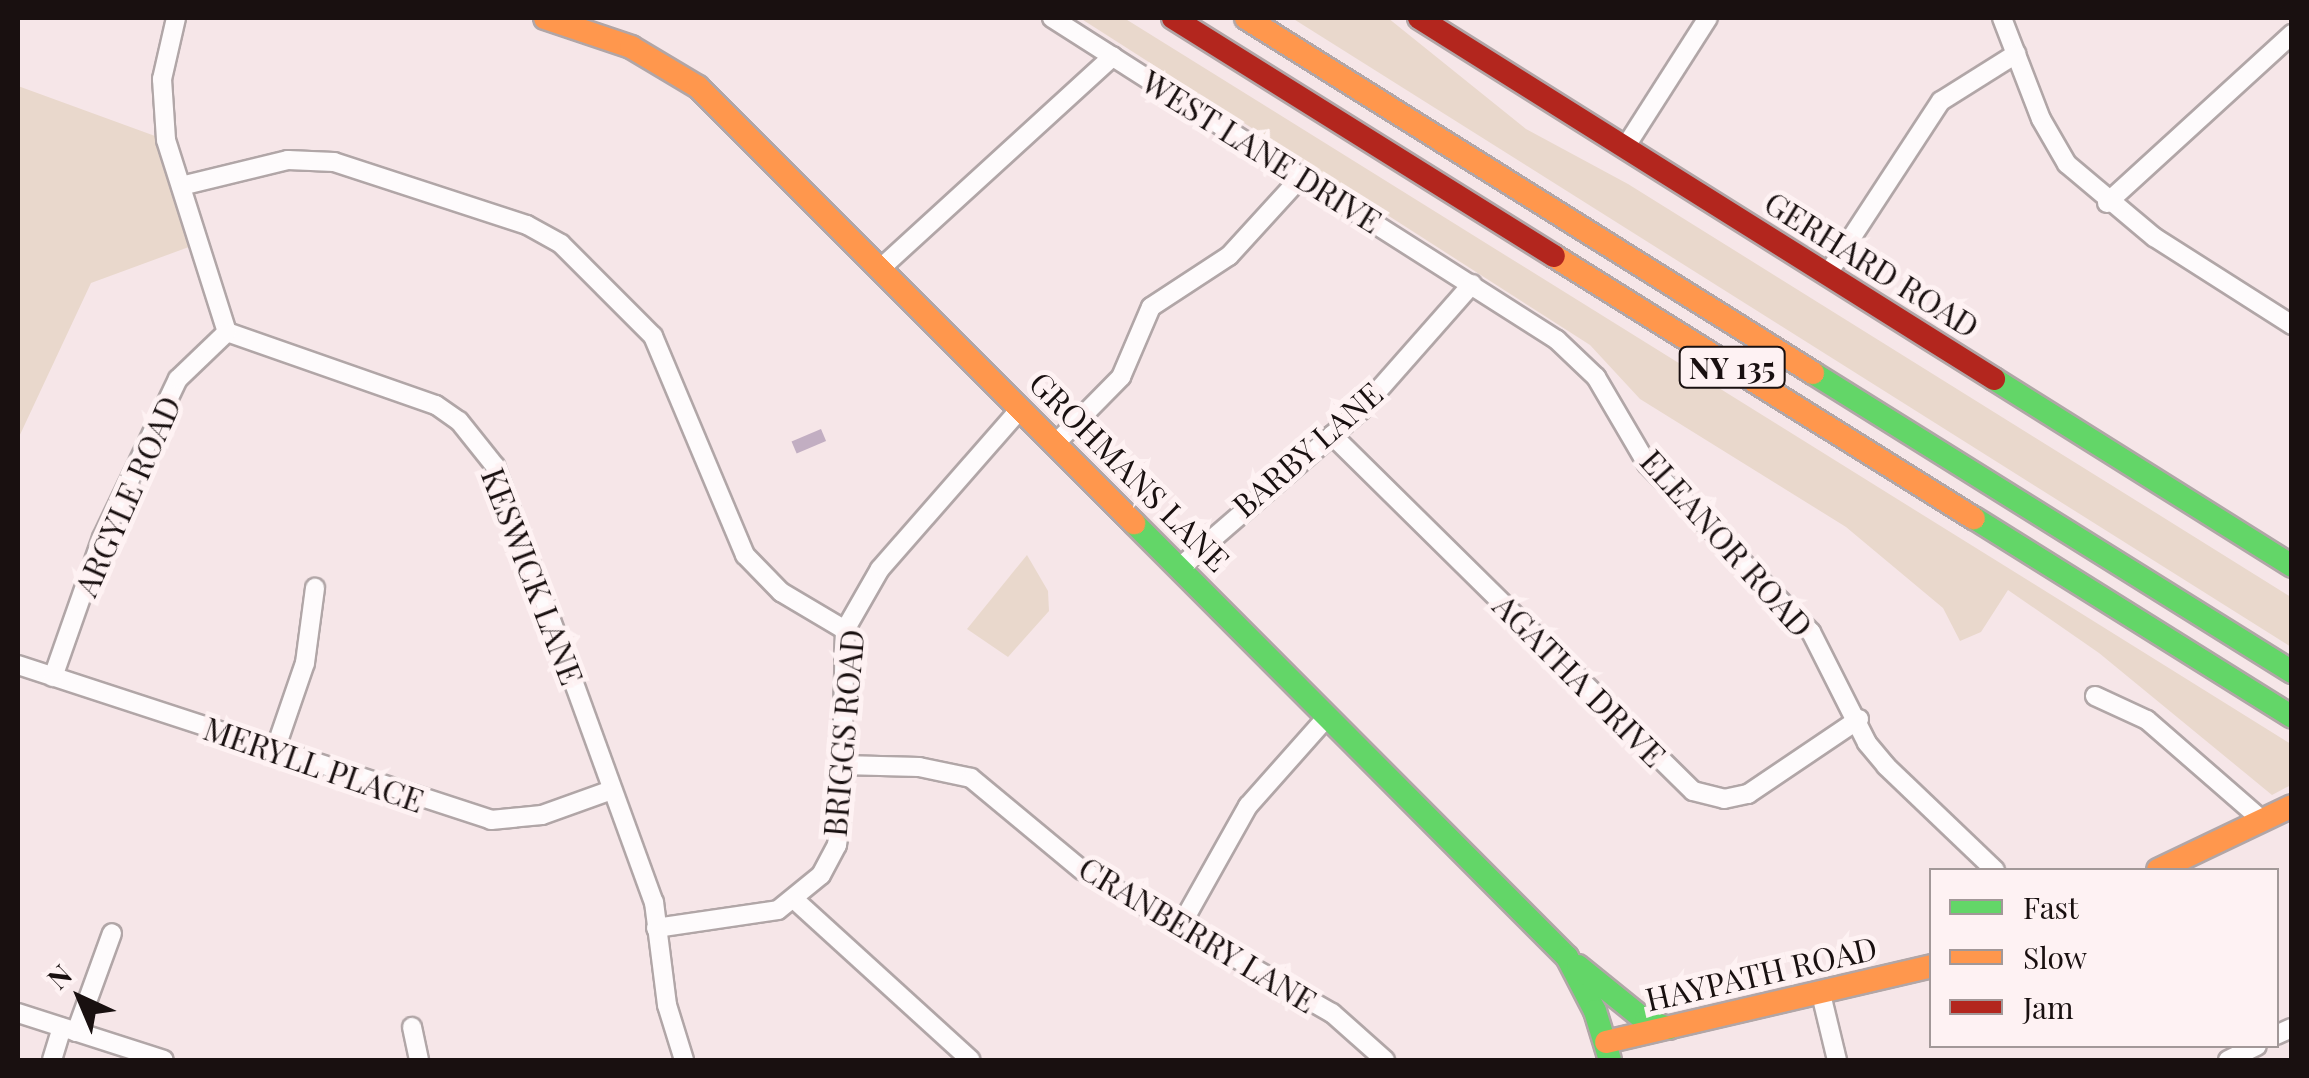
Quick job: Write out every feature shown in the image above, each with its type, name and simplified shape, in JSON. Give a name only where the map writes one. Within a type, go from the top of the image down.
[{"type":"main road","name":"GROHMANS LANE","points":[[544,18],[670,66],[881,268],[1568,957],[1608,1051]]},
{"type":"main road","name":"NY 135","points":[[1173,18],[2292,717]]},
{"type":"main road","name":"NY 135","points":[[1246,18],[2292,672]]},
{"type":"main road","name":"GERHARD ROAD","points":[[1418,18],[2292,566]]},
{"type":"main road","points":[[2162,868],[2292,806]]},
{"type":"main road","points":[[1568,957],[1646,1021],[1669,1028]]},
{"type":"main road","name":"HAYPATH ROAD","points":[[1608,1051],[1669,1028],[1929,967]]},
{"type":"street","points":[[176,18],[162,107],[181,186],[227,332]]},
{"type":"street","name":"WEST LANE DRIVE","points":[[1052,18],[1472,284]]},
{"type":"street","points":[[1626,146],[1708,18]]},
{"type":"street","points":[[2002,18],[2058,151],[2107,203],[2292,325]]},
{"type":"street","points":[[2107,203],[2292,34]]},
{"type":"street","points":[[1827,275],[1942,101],[2016,54]]},
{"type":"street","points":[[881,268],[1113,56]]},
{"type":"street","points":[[181,186],[288,160],[334,162],[527,224],[561,244],[638,316],[662,350],[745,554],[781,592],[845,630]]},
{"type":"street","points":[[1056,443],[1121,376],[1151,307],[1230,256],[1302,176]]},
{"type":"street","name":"BARBY LANE","points":[[1180,567],[1332,435],[1472,284]]},
{"type":"street","name":"ELEANOR ROAD","points":[[1472,284],[1557,340],[1596,377],[1648,464],[1811,632],[1886,766],[1992,868]]},
{"type":"street","name":"ARGYLE ROAD","points":[[53,677],[102,538],[178,378],[227,332]]},
{"type":"street","name":"KESWICK LANE","points":[[227,332],[436,405],[481,444],[510,504],[654,902],[670,1018],[684,1060]]},
{"type":"street","name":"BRIGGS ROAD","points":[[796,901],[821,876],[836,846],[845,630],[880,570],[1020,409]]},
{"type":"street","name":"AGATHA DRIVE","points":[[1332,435],[1692,792],[1724,800],[1748,794],[1859,720]]},
{"type":"street","points":[[275,750],[306,663],[316,588]]},
{"type":"street","name":"MERYLL PLACE","points":[[18,665],[491,820],[542,815],[612,790]]},
{"type":"street","points":[[2095,696],[2147,720],[2262,820]]},
{"type":"street","points":[[1180,927],[1248,806],[1328,716]]},
{"type":"street","name":"CRANBERRY LANE","points":[[842,765],[919,766],[971,778],[1082,870],[1332,1013],[1384,1060]]},
{"type":"street","points":[[656,928],[751,917],[796,901],[971,1060]]},
{"type":"street","points":[[52,1060],[112,933]]},
{"type":"street","points":[[1821,994],[1838,1060]]},
{"type":"street","points":[[18,1013],[164,1060]]},
{"type":"street","points":[[412,1027],[419,1060]]},
{"type":"street","points":[[2228,1060],[2253,1048]]},
{"type":"shaded area","points":[[1080,18],[1124,18],[2291,744],[2291,785],[2272,795],[2099,653],[2008,590],[1981,632],[1960,641],[1943,608],[1846,527],[1640,399],[1590,345]]},
{"type":"shaded area","points":[[1292,18],[1388,18],[1526,129],[1628,184],[2291,597],[2291,647]]},
{"type":"shaded area","points":[[18,86],[166,140],[197,244],[91,283],[18,439]]},
{"type":"shaded area","points":[[821,429],[826,441],[797,453],[792,442]]},
{"type":"shaded area","points":[[1027,555],[1048,591],[1049,611],[1008,657],[967,629]]},
{"type":"traffic: fast","points":[[1813,373],[2292,672]]},
{"type":"traffic: fast","points":[[1994,379],[2292,566]]},
{"type":"traffic: fast","points":[[1974,518],[2292,717]]},
{"type":"traffic: fast","points":[[1134,523],[1567,957],[1595,1011],[1610,1060]]},
{"type":"traffic: fast","points":[[1578,966],[1646,1021],[1669,1028]]},
{"type":"traffic: slow","points":[[545,18],[631,47],[698,87],[1134,523]]},
{"type":"traffic: slow","points":[[1246,18],[1813,373]]},
{"type":"traffic: slow","points":[[1554,256],[1974,518]]},
{"type":"traffic: slow","points":[[2162,868],[2292,806]]},
{"type":"traffic: slow","points":[[1606,1042],[1929,967]]},
{"type":"traffic: jam","points":[[1173,18],[1554,256]]},
{"type":"traffic: jam","points":[[1419,18],[1994,379]]}]
